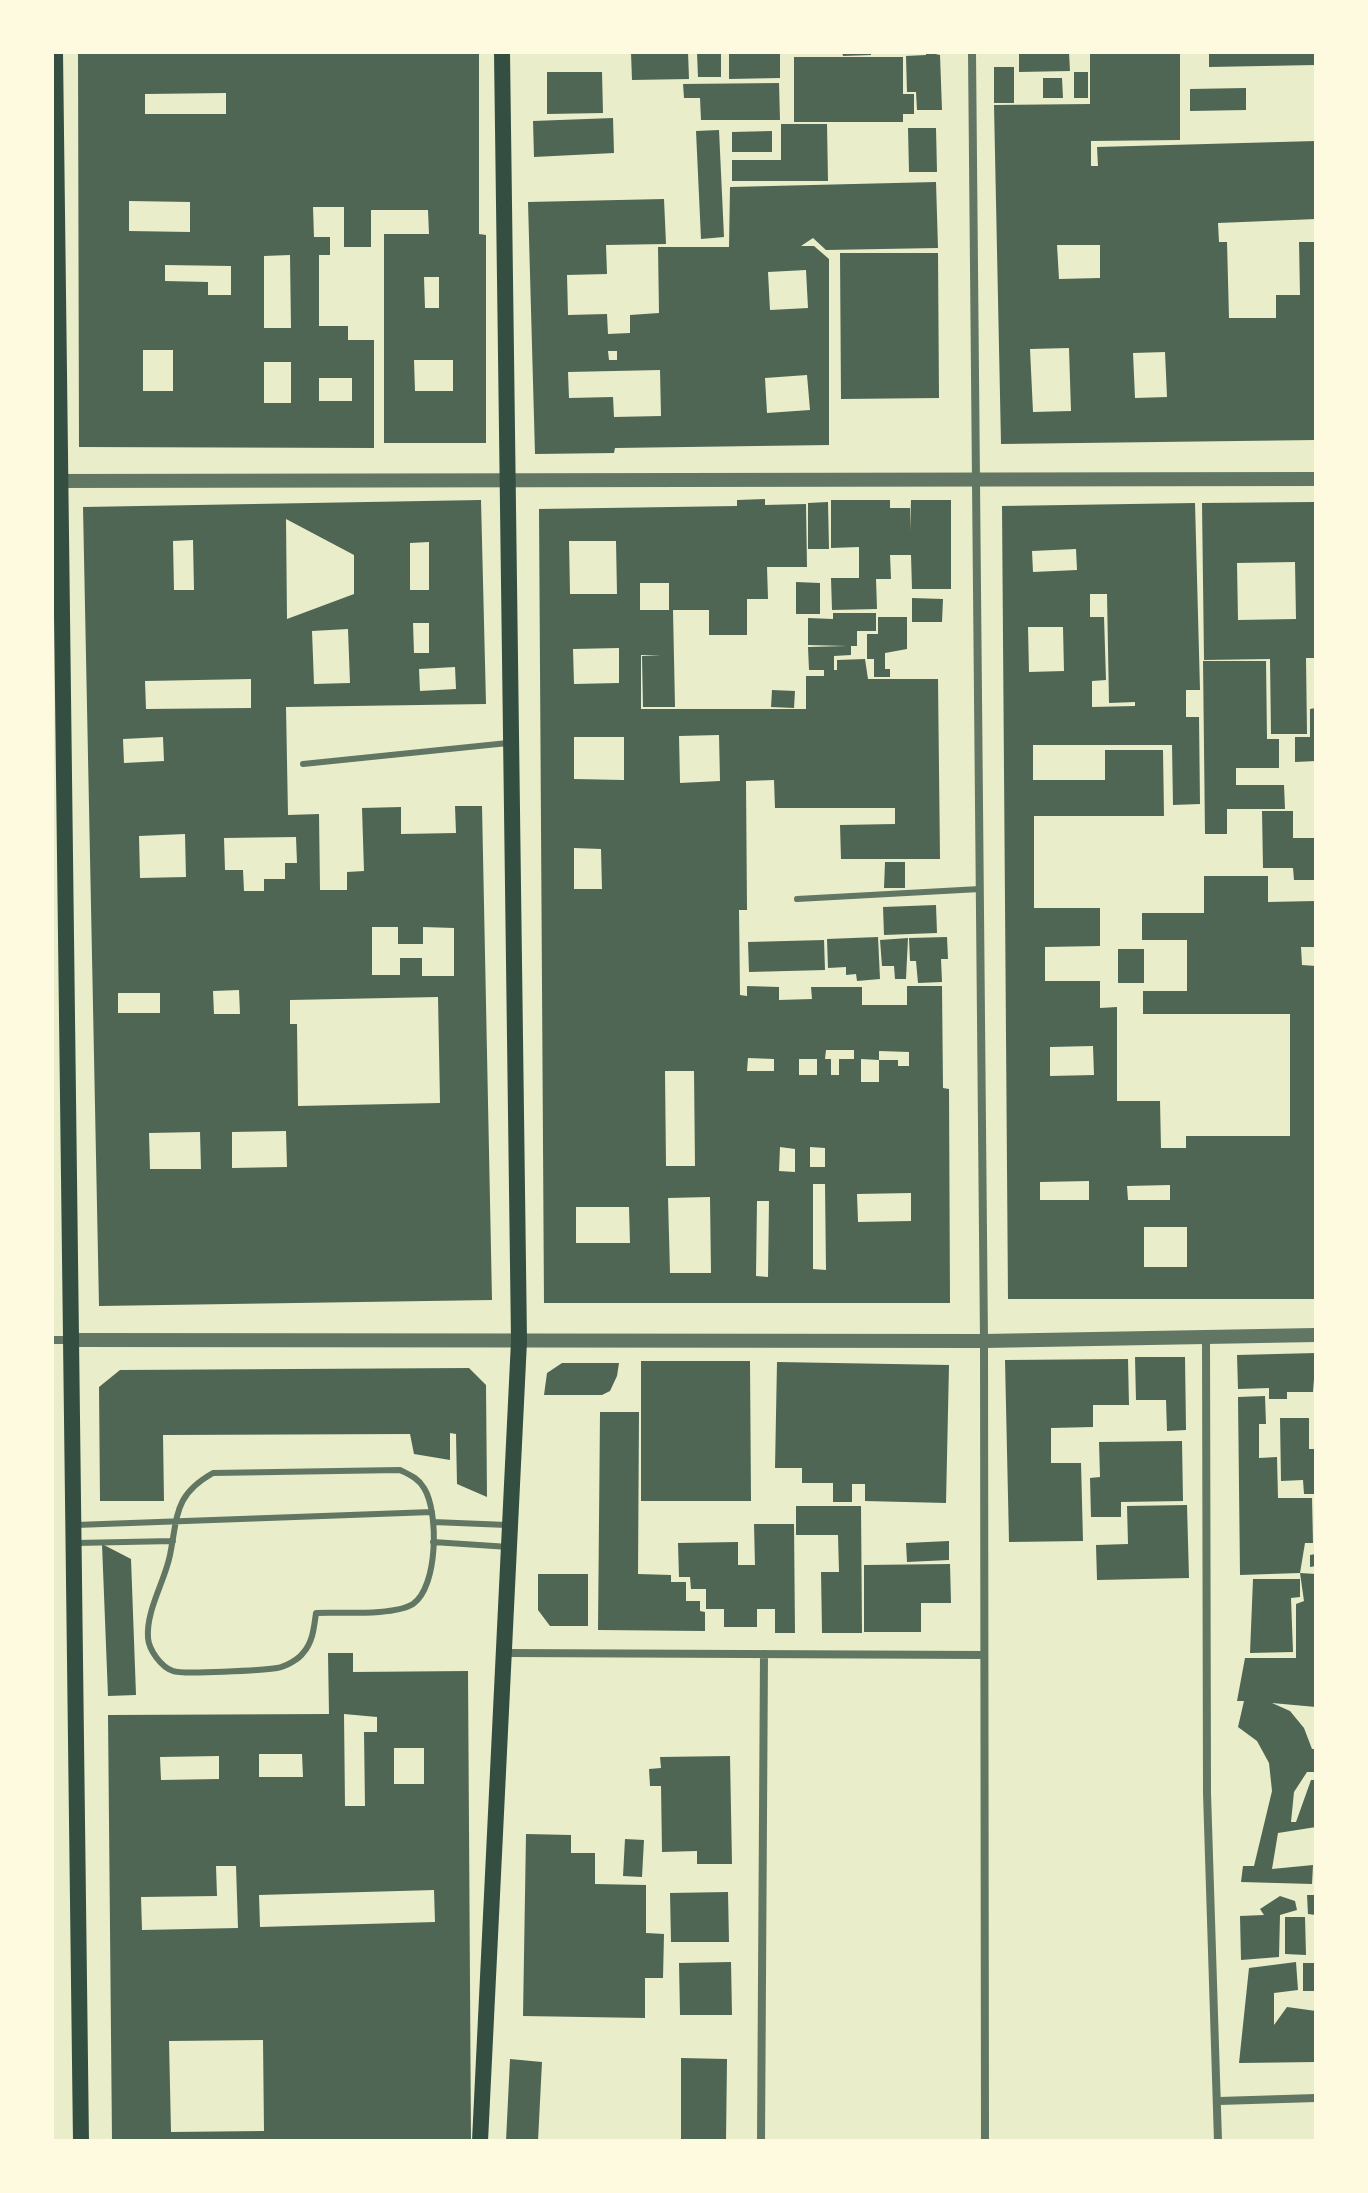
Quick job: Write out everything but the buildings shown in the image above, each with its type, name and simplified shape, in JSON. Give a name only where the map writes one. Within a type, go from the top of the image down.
[{"type":"main road","points":[[55,52],[57,481],[74,1340],[81,2141]]},
{"type":"main road","points":[[480,2141],[519,1341],[502,52]]},
{"type":"street","points":[[972,52],[984,1341],[985,2141]]},
{"type":"street","points":[[57,481],[1316,479]]},
{"type":"street","points":[[52,1340],[984,1341],[1316,1335]]},
{"type":"street","points":[[1206,1337],[1207,1793],[1218,2141]]},
{"type":"street","points":[[506,1653],[984,1655]]},
{"type":"street","points":[[761,2141],[764,1654]]},
{"type":"street","points":[[1219,2101],[1316,2098]]},
{"type":"lane","points":[[303,764],[512,743]]},
{"type":"lane","points":[[797,899],[980,889]]},
{"type":"lane","points":[[400,1470],[416,1477],[426,1490],[433,1522],[431,1573],[415,1603],[401,1609],[316,1613],[312,1637],[302,1655],[280,1668],[174,1672],[157,1659],[148,1639],[173,1541],[175,1520],[182,1498],[194,1484],[213,1473],[400,1470]]},
{"type":"lane","points":[[75,1525],[432,1512]]},
{"type":"lane","points":[[433,1522],[511,1525]]},
{"type":"lane","points":[[76,1543],[173,1541]]},
{"type":"lane","points":[[433,1542],[509,1547]]}]
